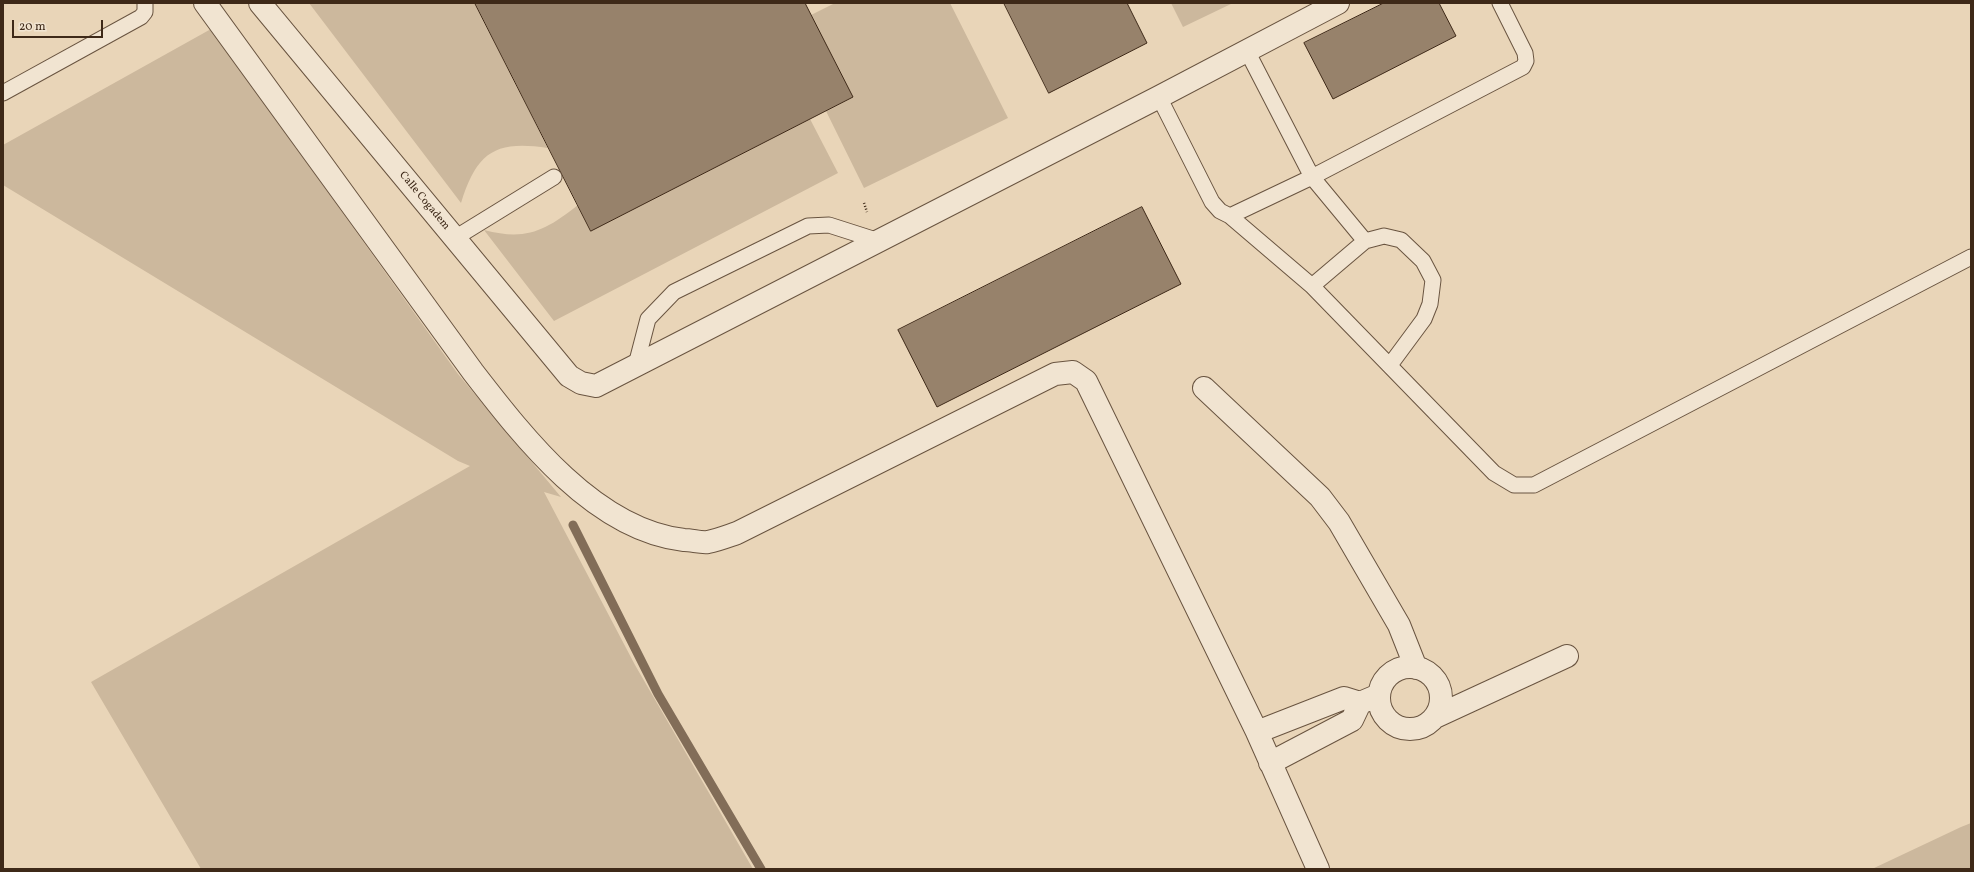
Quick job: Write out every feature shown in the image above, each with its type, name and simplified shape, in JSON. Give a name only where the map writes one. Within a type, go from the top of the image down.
[{"type":"street","points":[[205,3],[474,372],[516,427],[555,467],[593,500],[638,528],[672,538],[707,542],[737,533],[1055,374],[1073,372],[1086,381],[1257,732],[1318,869]]},
{"type":"street","name":"Calle Cogadem","points":[[260,3],[569,376],[581,384],[596,386],[636,365]]},
{"type":"street","points":[[636,365],[1159,97],[1338,3]]},
{"type":"street","points":[[1204,388],[1320,497],[1351,541],[1399,625],[1416,668]]},
{"type":"street","points":[[1257,732],[1344,698],[1369,699],[1382,711],[1392,724],[1407,730],[1423,727],[1435,717],[1567,656]]},
{"type":"street","points":[[1270,763],[1352,720],[1385,679],[1399,669],[1416,668],[1427,673],[1436,681],[1440,693],[1440,706],[1435,717]]},
{"type":"lane","points":[[3,93],[141,18],[145,12],[145,3]]},
{"type":"lane","points":[[1230,216],[1312,177],[1523,67],[1526,61],[1525,53],[1500,3]]},
{"type":"lane","points":[[1247,51],[1312,177],[1365,241]]},
{"type":"lane","points":[[1159,97],[1212,202],[1220,211],[1230,216],[1312,286],[1494,473],[1514,485],[1534,485],[1971,257]]},
{"type":"lane","points":[[455,238],[554,177]]},
{"type":"lane","points":[[636,365],[648,319],[674,292],[808,226],[829,225],[879,241]]},
{"type":"lane","points":[[1312,286],[1365,241],[1384,236],[1401,240],[1423,260],[1433,280],[1430,304],[1424,319],[1390,365]]},
{"type":"shaded area","points":[[309,3],[475,3],[548,148],[514,146],[501,148],[491,153],[482,161],[474,172],[461,203]]},
{"type":"shaded area","points":[[835,3],[950,3],[1008,118],[864,188],[826,111],[853,97],[811,15]]},
{"type":"shaded area","points":[[1171,3],[1233,3],[1183,27]]},
{"type":"shaded area","points":[[211,29],[458,374],[561,497],[544,492],[635,665],[753,869],[201,869],[91,682],[470,466],[458,461],[3,185],[3,145]]},
{"type":"shaded area","points":[[810,119],[838,173],[554,321],[484,230],[499,233],[523,234],[545,227],[578,205],[591,231]]},
{"type":"shaded area","points":[[1971,823],[1971,869],[1872,869],[1961,827]]},
{"type":"building","points":[[475,3],[805,3],[853,97],[591,231]]},
{"type":"building","points":[[1004,3],[1127,3],[1147,43],[1049,93]]},
{"type":"building","points":[[1384,3],[1439,3],[1456,36],[1333,99],[1304,43]]},
{"type":"building","points":[[1142,207],[1181,284],[937,407],[898,330]]},
{"type":"waterway","points":[[573,525],[658,694],[761,869]]}]
